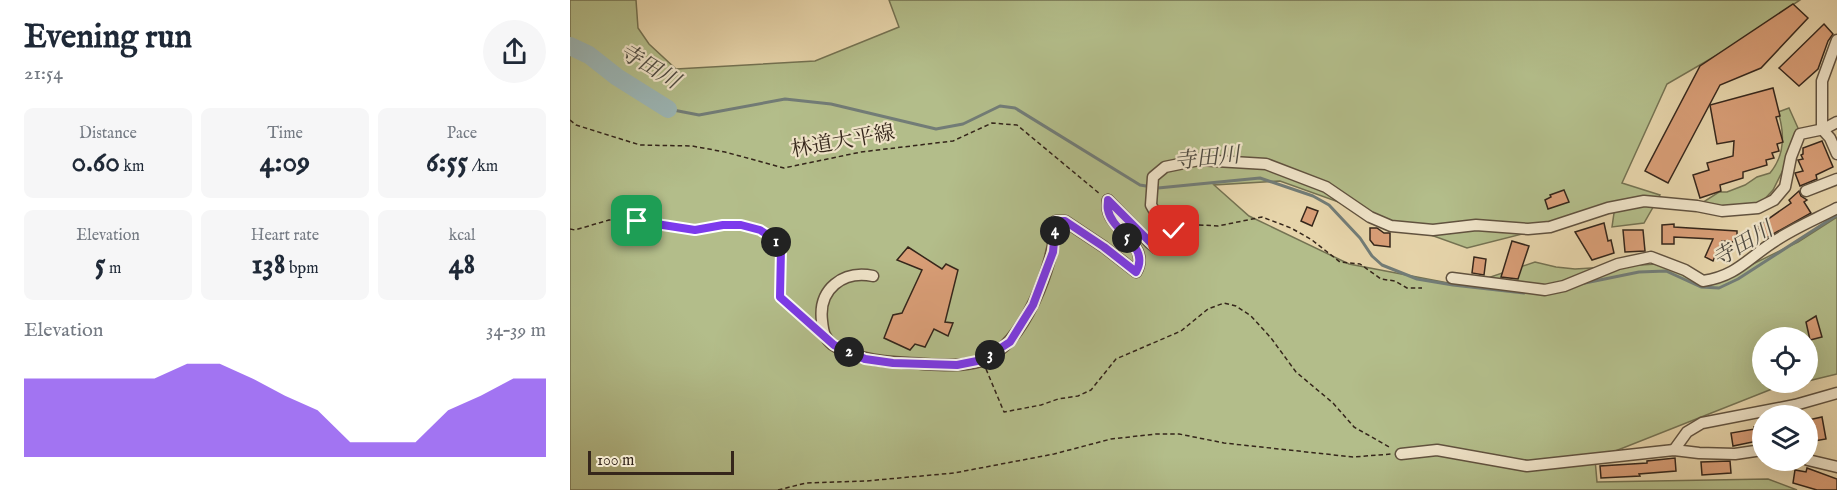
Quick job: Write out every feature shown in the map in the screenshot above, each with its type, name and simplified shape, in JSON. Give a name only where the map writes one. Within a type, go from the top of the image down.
[{"type":"street","points":[[1837,40],[1822,81],[1824,129],[1837,154]]},
{"type":"street","points":[[1108,200],[1156,248],[1164,249],[1170,244],[1174,223],[1155,212],[1151,205],[1153,177],[1165,167],[1199,160],[1266,164],[1326,188],[1370,217],[1391,226],[1433,230],[1476,225],[1528,229],[1550,227],[1608,208],[1644,201],[1722,211],[1758,208],[1774,200],[1785,187],[1791,157],[1800,134],[1824,129],[1837,122]]},
{"type":"street","points":[[1806,191],[1837,179]]},
{"type":"street","points":[[873,276],[860,273],[843,277],[827,291],[821,311],[824,335],[834,345],[865,359],[893,363],[957,365],[982,360],[1010,342],[1033,305],[1053,252],[1056,221],[1065,221],[1136,272],[1140,255],[1108,211],[1108,200]]},
{"type":"street","points":[[1452,278],[1545,290],[1564,286],[1618,264],[1651,257],[1685,270],[1702,281],[1714,280],[1735,271],[1774,241],[1837,208]]},
{"type":"street","points":[[1674,450],[1687,432],[1702,423],[1795,405],[1837,393]]},
{"type":"street","points":[[1401,454],[1437,450],[1527,466],[1674,450],[1735,454],[1752,451]]},
{"type":"street","points":[[1818,462],[1837,467]]},
{"type":"path","name":"林道大平線","points":[[570,120],[576,125],[640,145],[693,146],[783,168],[861,152],[952,141],[992,123],[1017,125],[1108,200]]},
{"type":"path","points":[[1174,223],[1218,226],[1262,217],[1291,228],[1312,240],[1340,262],[1360,264],[1381,279],[1395,281],[1407,288],[1422,288]]},
{"type":"path","points":[[570,229],[575,230],[609,219],[695,230],[723,225],[741,225],[760,230],[774,239],[781,248],[780,297],[824,335]]},
{"type":"path","points":[[982,360],[1004,412],[1011,412],[1078,396],[1091,390],[1116,359],[1181,331],[1208,309],[1224,303],[1236,306],[1251,316],[1271,338],[1296,372],[1333,403],[1354,427],[1401,454]]},
{"type":"path","points":[[778,490],[806,483],[866,481],[954,473],[1054,454],[1111,439],[1156,434],[1179,434],[1224,443],[1353,457],[1401,454]]},
{"type":"green space","points":[[570,0],[636,0],[638,28],[649,44],[676,69],[815,61],[899,27],[889,0],[1800,0],[1724,51],[1667,84],[1622,183],[1660,195],[1644,223],[1612,227],[1615,206],[1550,227],[1467,248],[1280,181],[1214,185],[1249,216],[1349,264],[1464,286],[1535,262],[1575,269],[1657,264],[1714,283],[1798,242],[1837,217],[1837,374],[1818,379],[1818,327],[1752,327],[1752,393],[1762,393],[1595,459],[1597,482],[1768,479],[1797,490],[570,490]]},
{"type":"green space","points":[[1789,108],[1798,128],[1792,152],[1773,190],[1759,205],[1737,213],[1697,206],[1719,192],[1727,192],[1770,173],[1781,152],[1782,128],[1778,112]]},
{"type":"building","points":[[1793,4],[1808,18],[1761,68],[1720,85],[1668,183],[1645,171],[1700,66]]},
{"type":"building","points":[[1824,24],[1833,34],[1828,41],[1818,69],[1799,86],[1779,68]]},
{"type":"building","points":[[1773,88],[1780,116],[1776,117],[1783,142],[1777,144],[1779,151],[1772,153],[1774,158],[1766,160],[1767,165],[1743,172],[1743,178],[1720,185],[1721,191],[1700,198],[1693,175],[1709,170],[1707,163],[1733,156],[1734,141],[1717,144],[1710,105]]},
{"type":"building","points":[[1822,141],[1833,167],[1816,175],[1817,179],[1800,186],[1795,173],[1803,171],[1798,160],[1803,159],[1801,155],[1803,148]]},
{"type":"building","points":[[1564,190],[1569,202],[1548,209],[1545,200],[1551,197],[1550,195]]},
{"type":"building","points":[[1799,191],[1801,196],[1807,200],[1804,202],[1811,213],[1766,238],[1757,227],[1791,203],[1789,200]]},
{"type":"building","points":[[1307,207],[1318,211],[1312,226],[1301,221]]},
{"type":"building","points":[[1604,223],[1608,241],[1611,240],[1614,253],[1592,260],[1575,232]]},
{"type":"building","points":[[1674,224],[1674,227],[1737,231],[1737,242],[1722,241],[1713,261],[1705,257],[1713,239],[1674,237],[1674,244],[1662,244],[1662,225]]},
{"type":"building","points":[[1370,228],[1390,233],[1390,247],[1374,245],[1370,240]]},
{"type":"building","points":[[1623,230],[1643,230],[1645,251],[1625,252]]},
{"type":"building","points":[[1512,241],[1529,246],[1518,279],[1501,277]]},
{"type":"building","points":[[908,247],[942,269],[946,264],[958,270],[945,322],[953,323],[948,336],[934,329],[925,347],[915,344],[910,350],[884,338],[893,315],[902,313],[922,270],[897,260]]},
{"type":"building","points":[[1474,257],[1486,259],[1484,275],[1472,273]]},
{"type":"building","points":[[1816,316],[1822,337],[1818,338],[1818,327],[1807,327],[1806,322]]},
{"type":"building","points":[[1822,417],[1826,439],[1818,440],[1818,418]]},
{"type":"building","points":[[1752,430],[1752,442],[1733,446],[1731,433]]},
{"type":"building","points":[[1675,458],[1676,471],[1601,478],[1600,466],[1647,463],[1647,461]]},
{"type":"building","points":[[1730,461],[1731,473],[1702,475],[1701,462]]},
{"type":"building","points":[[1795,471],[1815,471],[1837,479],[1837,490],[1817,490],[1793,483]]},
{"type":"waterway","name":"寺田川","points":[[570,46],[589,55],[617,77],[668,109]]},
{"type":"waterway","name":"寺田川","points":[[668,109],[699,115],[785,99],[831,104],[936,129],[963,124],[1000,106],[1015,108],[1140,185],[1158,188],[1260,178],[1313,196],[1329,205],[1382,265],[1417,279],[1524,293]]},
{"type":"waterway","name":"寺田川","points":[[1580,284],[1639,272],[1666,271],[1701,287],[1719,288],[1738,279],[1837,215]]},
{"type":"route","points":[[637,221],[695,230],[723,225],[741,225],[760,230],[774,239],[781,248],[780,297],[834,345],[865,359],[893,363],[957,365],[982,360],[1010,342],[1033,305],[1053,252],[1056,221],[1065,221],[1136,272],[1140,255],[1108,211],[1108,200],[1156,248],[1164,249],[1170,244],[1174,231]]}]
